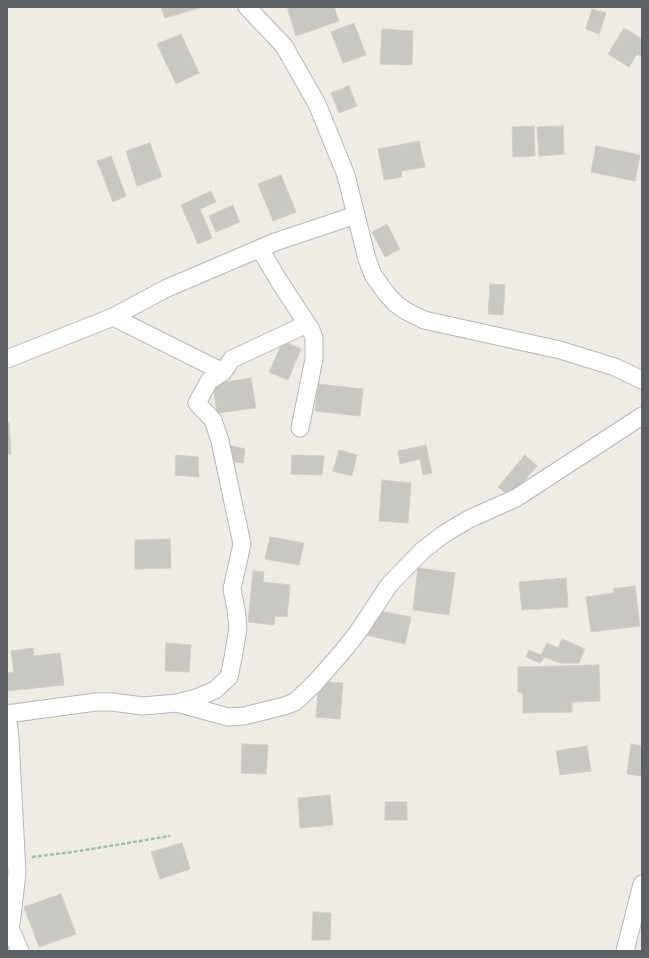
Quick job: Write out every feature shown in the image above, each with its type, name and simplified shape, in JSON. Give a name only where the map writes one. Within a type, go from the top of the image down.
[{"type":"street","points":[[247,7],[284,46],[317,104],[346,175],[367,259],[373,275],[396,304],[406,312],[424,320],[560,350],[615,367],[642,380]]},
{"type":"street","points":[[7,359],[113,317],[165,289],[275,242],[356,215]]},
{"type":"street","points":[[260,249],[278,281],[307,324],[314,338],[314,359],[300,428]]},
{"type":"street","points":[[113,317],[223,372]]},
{"type":"street","points":[[20,951],[8,930],[17,873],[7,713],[96,702],[112,702],[143,706],[177,703],[206,694],[221,686],[229,677],[238,628],[232,589],[242,544],[220,441],[213,420],[197,403],[209,381],[223,372],[232,359],[307,324]]},
{"type":"street","points":[[177,703],[228,717],[244,716],[295,702],[315,683],[343,651],[358,632],[389,585],[423,550],[444,534],[469,519],[516,498],[642,416]]},
{"type":"street","points":[[625,951],[642,884]]},
{"type":"path","points":[[16,859],[73,852],[170,836]]},
{"type":"building","points":[[161,7],[199,7],[199,8],[165,18]]},
{"type":"building","points":[[287,7],[334,7],[339,21],[296,36]]},
{"type":"building","points":[[592,9],[606,13],[599,34],[586,29]]},
{"type":"building","points":[[354,23],[366,55],[343,63],[331,32]]},
{"type":"building","points":[[624,28],[642,39],[642,57],[637,54],[629,67],[608,54]]},
{"type":"building","points":[[382,29],[413,31],[412,65],[380,64]]},
{"type":"building","points":[[181,34],[199,73],[176,84],[157,44]]},
{"type":"building","points":[[349,86],[357,106],[339,113],[331,93]]},
{"type":"building","points":[[534,126],[535,156],[513,157],[512,127]]},
{"type":"building","points":[[563,126],[564,154],[539,156],[537,127]]},
{"type":"building","points":[[419,141],[425,167],[401,171],[402,177],[384,180],[378,149]]},
{"type":"building","points":[[150,143],[162,177],[137,186],[126,151]]},
{"type":"building","points":[[596,146],[640,155],[635,181],[591,172]]},
{"type":"building","points":[[111,156],[126,196],[113,202],[97,161]]},
{"type":"building","points":[[281,175],[296,212],[273,221],[258,184]]},
{"type":"building","points":[[211,191],[216,202],[200,209],[212,238],[198,244],[181,205]]},
{"type":"building","points":[[233,205],[240,222],[216,232],[209,216]]},
{"type":"building","points":[[387,224],[400,249],[385,257],[372,232]]},
{"type":"building","points":[[490,284],[505,285],[503,315],[488,314]]},
{"type":"building","points":[[283,341],[301,349],[288,380],[269,372]]},
{"type":"building","points":[[251,378],[256,408],[217,413],[213,384]]},
{"type":"building","points":[[318,384],[363,389],[360,416],[315,411]]},
{"type":"building","points":[[7,422],[9,422],[11,454],[7,454]]},
{"type":"building","points":[[229,445],[245,449],[243,463],[229,461]]},
{"type":"building","points":[[426,445],[432,473],[423,475],[420,459],[400,464],[398,451]]},
{"type":"building","points":[[339,450],[357,455],[352,476],[333,471]]},
{"type":"building","points":[[176,455],[198,457],[199,477],[175,475]]},
{"type":"building","points":[[292,455],[324,456],[322,475],[291,474]]},
{"type":"building","points":[[525,455],[537,466],[510,497],[498,487]]},
{"type":"building","points":[[382,480],[411,483],[408,523],[379,521]]},
{"type":"building","points":[[270,537],[304,543],[299,565],[265,559]]},
{"type":"building","points":[[170,539],[171,568],[135,569],[135,540]]},
{"type":"building","points":[[418,568],[455,573],[449,615],[413,610]]},
{"type":"building","points":[[253,571],[264,572],[263,582],[290,585],[287,617],[275,616],[274,625],[248,622]]},
{"type":"building","points":[[566,578],[568,607],[522,610],[519,582]]},
{"type":"building","points":[[635,586],[640,626],[591,632],[586,597],[614,593],[613,589]]},
{"type":"building","points":[[374,610],[411,617],[405,644],[366,635]]},
{"type":"building","points":[[562,639],[585,649],[579,663],[560,663],[545,657],[540,663],[526,657],[529,650],[541,655],[547,643],[558,648]]},
{"type":"building","points":[[166,643],[191,645],[189,672],[165,671]]},
{"type":"building","points":[[33,648],[34,656],[60,653],[64,685],[7,691],[7,673],[14,672],[11,651]]},
{"type":"building","points":[[599,665],[600,701],[572,702],[572,712],[523,713],[523,693],[518,692],[518,667]]},
{"type":"building","points":[[319,681],[343,683],[340,719],[316,717]]},
{"type":"building","points":[[242,744],[268,745],[266,774],[241,773]]},
{"type":"building","points":[[631,744],[642,746],[642,776],[627,774]]},
{"type":"building","points":[[587,746],[591,771],[560,775],[556,751]]},
{"type":"building","points":[[330,795],[333,825],[300,828],[298,798]]},
{"type":"building","points":[[385,802],[407,802],[407,820],[385,820]]},
{"type":"building","points":[[182,843],[190,869],[160,879],[151,852]]},
{"type":"building","points":[[61,894],[76,934],[39,947],[24,907]]},
{"type":"building","points":[[313,912],[331,913],[330,940],[312,940]]}]
